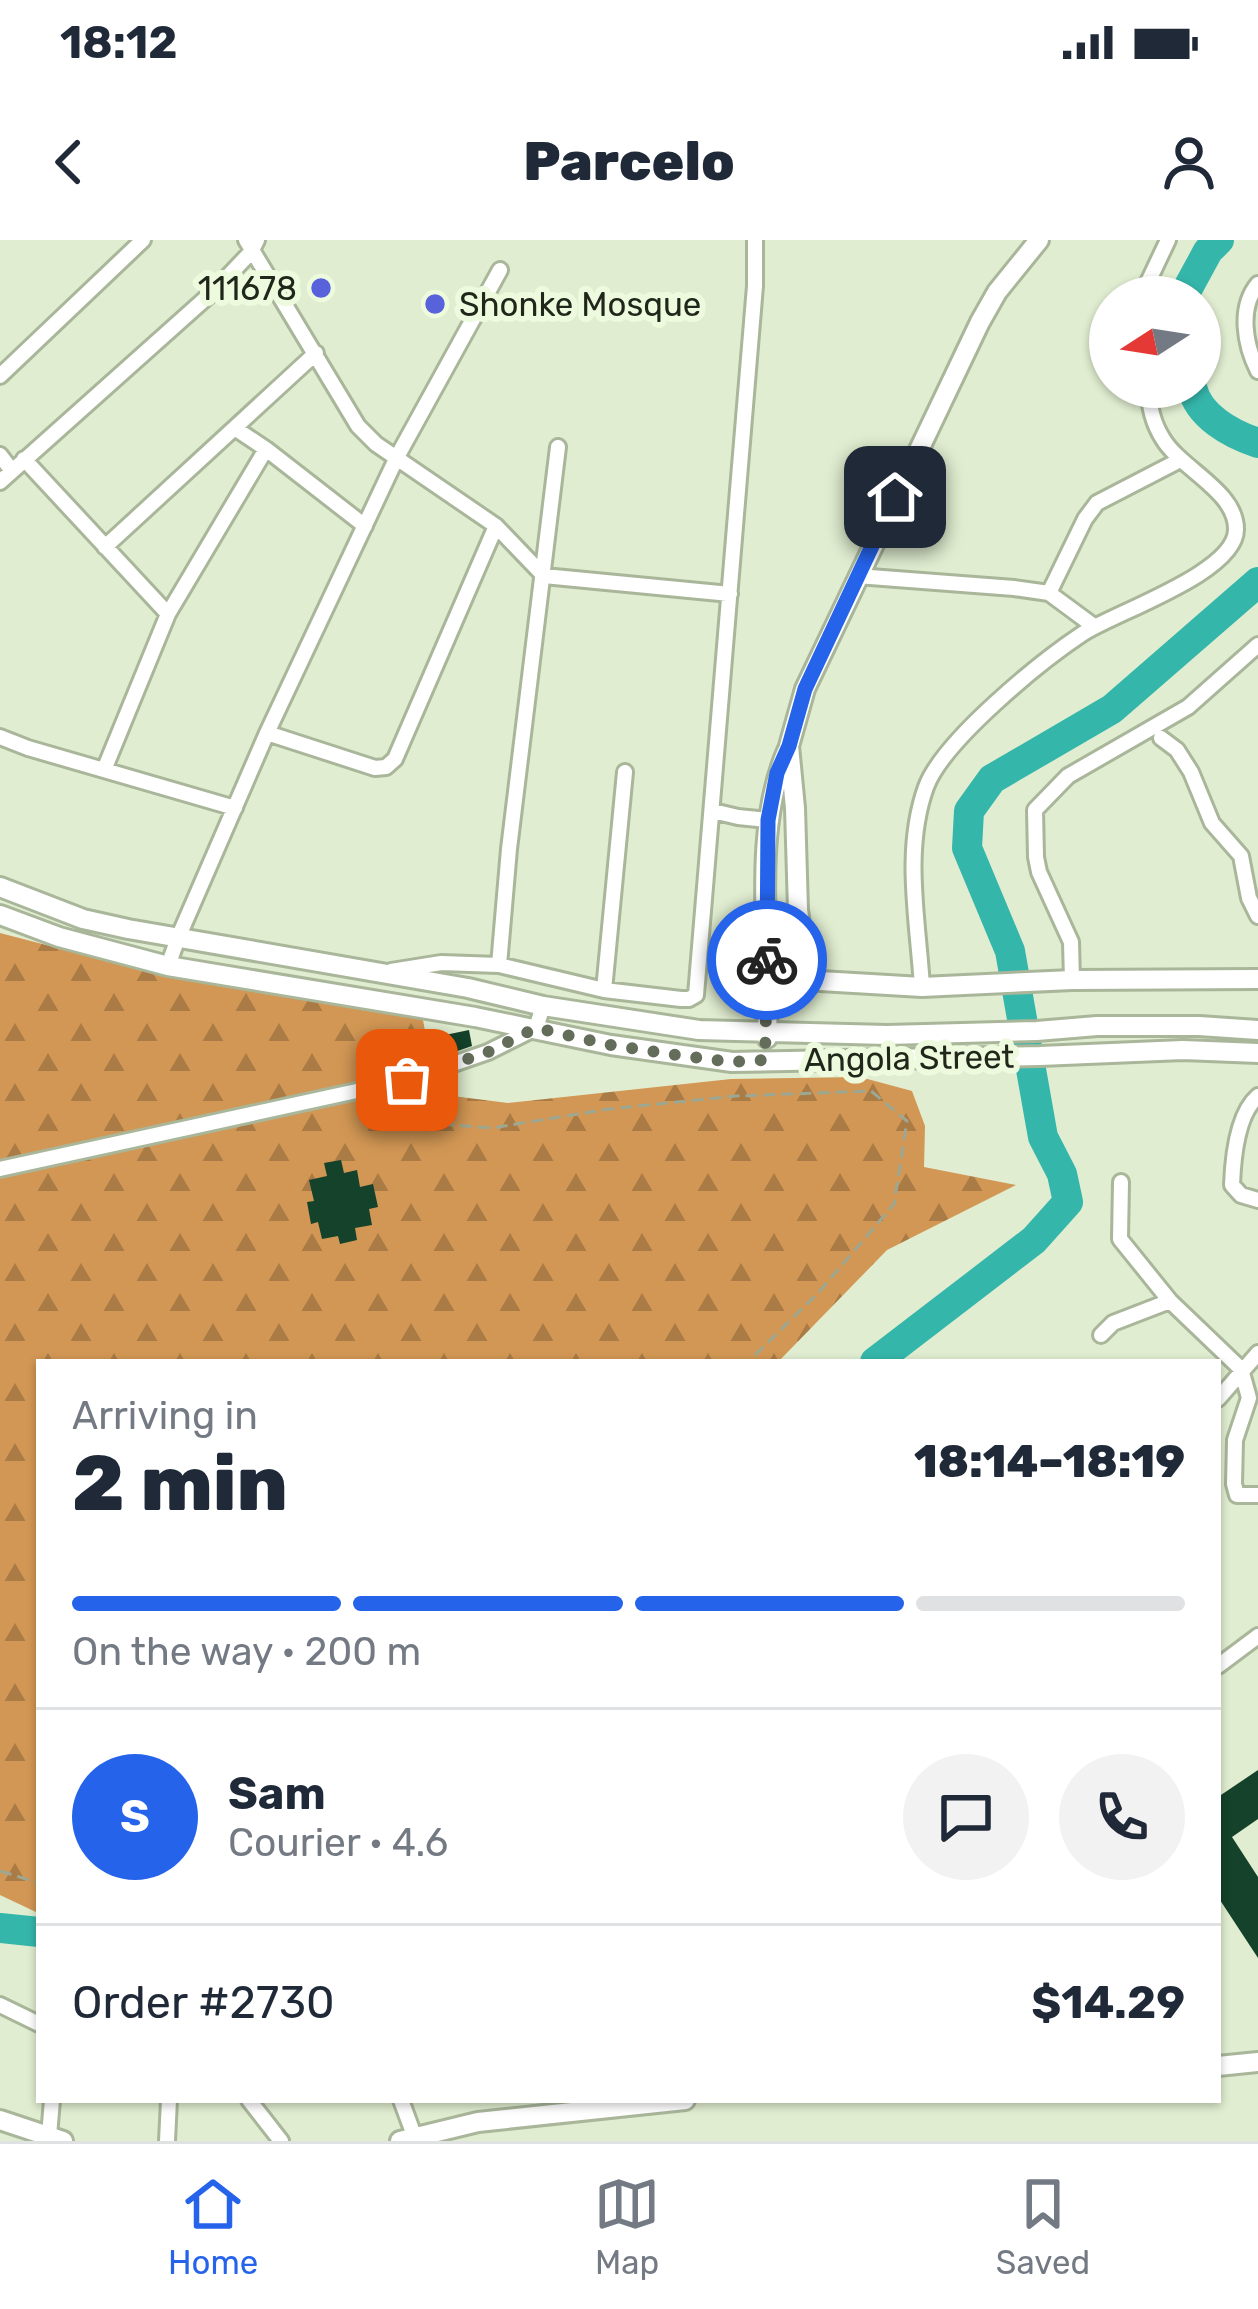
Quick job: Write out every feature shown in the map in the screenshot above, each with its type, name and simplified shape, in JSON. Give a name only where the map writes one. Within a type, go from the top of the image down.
[{"type":"main road","points":[[765,1060],[768,820],[777,773],[805,689],[980,322],[997,292],[1039,240]]},
{"type":"main road","points":[[789,746],[805,965],[807,974],[820,981],[922,986],[1258,979]]},
{"type":"main road","points":[[0,887],[83,919],[468,988],[543,1006],[699,1030],[887,1034],[1097,1026],[1258,1030]]},
{"type":"main road","name":"Angola Street","points":[[0,915],[59,937],[168,966],[732,1062],[1183,1049],[1258,1053]]},
{"type":"main road","points":[[1221,2066],[1258,2062]]},
{"type":"main road","points":[[407,2139],[452,2134],[478,2122],[657,2103]]},
{"type":"main road","points":[[0,2120],[56,2139]]},
{"type":"street","points":[[0,376],[142,240]]},
{"type":"street","points":[[381,973],[441,963],[499,965],[604,990],[681,999],[696,995],[755,240]]},
{"type":"street","points":[[1151,276],[1168,240]]},
{"type":"street","points":[[0,455],[6,477],[215,290],[251,244],[358,426],[376,444],[496,526],[544,576],[730,594]]},
{"type":"street","points":[[168,966],[267,733],[365,526],[500,270]]},
{"type":"street","points":[[1258,284],[1244,312],[1258,371]]},
{"type":"street","points":[[105,548],[316,353]]},
{"type":"street","points":[[922,986],[913,867],[916,824],[927,783],[947,750],[1085,632],[1170,592],[1226,554],[1237,528],[1232,512],[1212,485],[1165,443],[1151,408]]},
{"type":"street","points":[[236,429],[365,526]]},
{"type":"street","points":[[499,965],[558,447]]},
{"type":"street","points":[[104,770],[168,614],[266,449]]},
{"type":"street","points":[[24,459],[168,614]]},
{"type":"street","points":[[1049,593],[1084,519],[1097,503],[1180,460]]},
{"type":"street","points":[[267,733],[375,768],[386,767],[395,759],[496,526]]},
{"type":"street","points":[[857,576],[1049,593],[1090,624]]},
{"type":"street","points":[[1072,980],[1071,942],[1039,872],[1033,846],[1035,810],[1069,776],[1188,707],[1258,646]]},
{"type":"street","points":[[0,737],[235,808]]},
{"type":"street","points":[[1161,738],[1177,750],[1212,823],[1241,856],[1249,898],[1258,916]]},
{"type":"street","points":[[604,990],[625,772]]},
{"type":"street","points":[[712,811],[768,820]]},
{"type":"street","points":[[0,1168],[407,1080],[488,1052],[536,1028],[543,1006]]},
{"type":"street","points":[[1258,1096],[1250,1102],[1234,1151],[1232,1185],[1240,1195],[1258,1200]]},
{"type":"street","points":[[1121,1182],[1120,1239],[1169,1301],[1241,1370],[1249,1398],[1235,1441],[1234,1484],[1237,1495],[1258,1495]]},
{"type":"street","points":[[1101,1336],[1113,1323],[1169,1301]]},
{"type":"street","points":[[1221,1396],[1258,1353]]},
{"type":"street","points":[[1221,1664],[1258,1636]]},
{"type":"street","points":[[0,2005],[36,2023]]},
{"type":"street","points":[[52,2103],[56,2139]]},
{"type":"street","points":[[167,2141],[169,2103]]},
{"type":"street","points":[[251,2103],[281,2141]]},
{"type":"street","points":[[401,2103],[407,2139]]},
{"type":"path","points":[[388,1120],[492,1128],[609,1108],[736,1096],[872,1091],[907,1121],[894,1204],[819,1292],[751,1359]]},
{"type":"path","points":[[0,1871],[36,1882]]},
{"type":"green space","points":[[0,933],[135,968],[411,1010],[423,1020],[437,1094],[508,1103],[731,1079],[860,1077],[912,1091],[925,1126],[924,1167],[1016,1185],[887,1250],[781,1359],[36,1359],[36,1912],[0,1895]]},
{"type":"building","points":[[469,1030],[472,1046],[449,1054],[445,1035]]},
{"type":"building","points":[[406,1046],[410,1060],[381,1068],[377,1055]]},
{"type":"building","points":[[341,1160],[344,1173],[357,1170],[360,1187],[373,1184],[378,1207],[369,1209],[372,1225],[355,1228],[357,1240],[340,1244],[338,1236],[322,1239],[318,1222],[311,1224],[307,1202],[314,1201],[309,1180],[327,1176],[324,1163]]},
{"type":"building","points":[[1258,1770],[1258,1819],[1232,1837],[1258,1877],[1258,1958],[1221,1902],[1221,1795]]},
{"type":"waterway","points":[[1194,276],[1219,240]]},
{"type":"waterway","points":[[1202,408],[1237,435],[1258,443]]},
{"type":"waterway","points":[[879,1359],[1034,1240],[1068,1202],[1062,1174],[1043,1137],[1010,951],[967,848],[969,811],[992,779],[1112,709],[1258,582]]},
{"type":"waterway","points":[[0,1928],[36,1932]]},
{"type":"way so far","points":[[407,1080],[488,1052],[536,1028],[677,1055],[732,1062],[765,1060],[767,960]]},
{"type":"place","name":"111678","points":[[321,288]]},
{"type":"place","name":"Shonke Mosque","points":[[435,304]]},
{"type":"route","points":[[767,960],[768,820],[777,773],[805,689],[895,497]]}]
